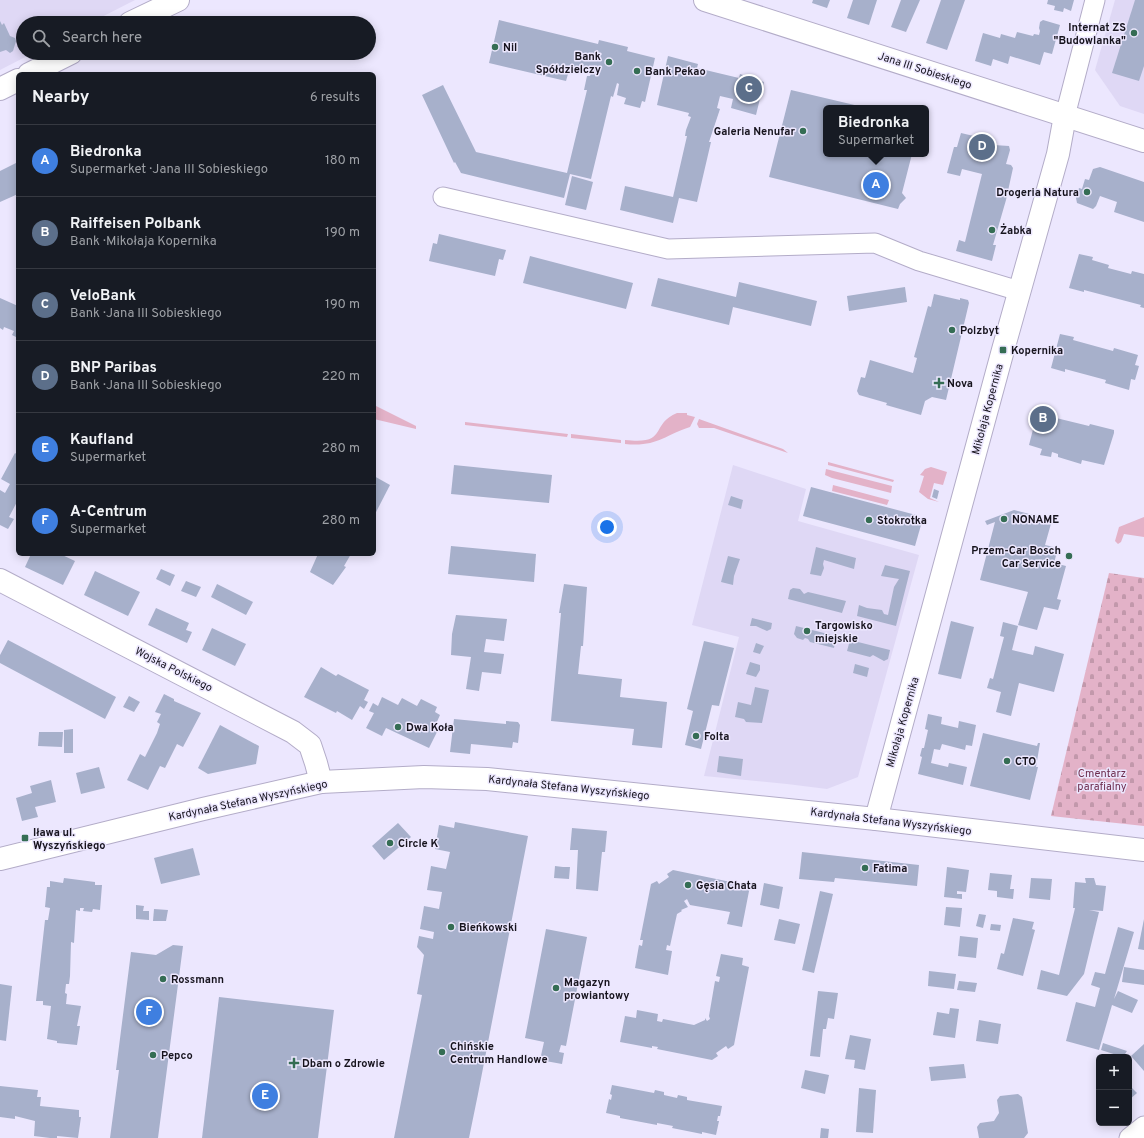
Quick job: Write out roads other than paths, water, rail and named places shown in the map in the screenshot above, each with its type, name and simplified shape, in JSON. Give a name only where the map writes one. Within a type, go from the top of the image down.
[{"type":"street","points":[[145,16],[178,0]]},
{"type":"street","name":"Jana III Sobieskiego","points":[[705,0],[1144,141]]},
{"type":"street","name":"Mikołaja Kopernika","points":[[876,818],[1019,291],[1058,154],[1065,116],[1095,0]]},
{"type":"street","points":[[33,72],[57,60]]},
{"type":"street","points":[[0,89],[16,81]]},
{"type":"street","points":[[442,197],[668,249],[875,243],[919,261],[1019,291]]},
{"type":"street","name":"Wojska Polskiego","points":[[0,580],[293,732],[310,745],[321,782]]},
{"type":"street","name":"Kardynała Stefana Wyszyńskiego","points":[[0,859],[203,808],[321,782],[424,777],[487,779],[876,818],[1144,850]]},
{"type":"street","points":[[1129,1138],[1144,1126]]},
{"type":"place","name":"Internat ZS \"Budowlanka\"","points":[[1134,33]]},
{"type":"place","name":"Nil","points":[[495,47]]},
{"type":"place","name":"Bank Spółdzielczy","points":[[609,62]]},
{"type":"place","name":"Bank Pekao","points":[[637,71]]},
{"type":"place","name":"VeloBank","points":[[749,89]]},
{"type":"place","name":"Galeria Nenufar","points":[[803,131]]},
{"type":"place","name":"BNP Paribas","points":[[982,147]]},
{"type":"place","name":"Biedronka","points":[[876,185]]},
{"type":"place","name":"Drogeria Natura","points":[[1087,192]]},
{"type":"place","name":"Żabka","points":[[992,230]]},
{"type":"place","name":"Polzbyt","points":[[952,330]]},
{"type":"place","name":"Kopernika","points":[[1003,350]]},
{"type":"place","name":"Nova","points":[[939,383]]},
{"type":"place","name":"Raiffeisen Polbank","points":[[1043,419]]},
{"type":"place","name":"NONAME","points":[[1004,519]]},
{"type":"place","name":"Stokrotka","points":[[869,520]]},
{"type":"place","name":"Przem-Car Bosch Car Service","points":[[1069,556]]},
{"type":"place","name":"Targowisko miejskie","points":[[807,631]]},
{"type":"place","name":"Dwa Koła","points":[[398,727]]},
{"type":"place","name":"Folta","points":[[696,736]]},
{"type":"place","name":"CTO","points":[[1007,761]]},
{"type":"place","name":"Iława ul. Wyszyńskiego","points":[[25,838]]},
{"type":"place","name":"Circle K","points":[[390,843]]},
{"type":"place","name":"Fatima","points":[[865,868]]},
{"type":"place","name":"Gęsia Chata","points":[[688,885]]},
{"type":"place","name":"Bieńkowski","points":[[451,927]]},
{"type":"place","name":"Rossmann","points":[[163,979]]},
{"type":"place","name":"Magazyn prowiantowy","points":[[556,988]]},
{"type":"place","name":"A-Centrum","points":[[149,1012]]},
{"type":"place","name":"Chińskie Centrum Handlowe","points":[[442,1052]]},
{"type":"place","name":"Pepco","points":[[153,1055]]},
{"type":"place","name":"Dbam o Zdrowie","points":[[294,1063]]},
{"type":"place","name":"Kaufland","points":[[265,1096]]},
{"type":"park label","name":"Cmentarz parafialny","points":[[1102,779]]}]
